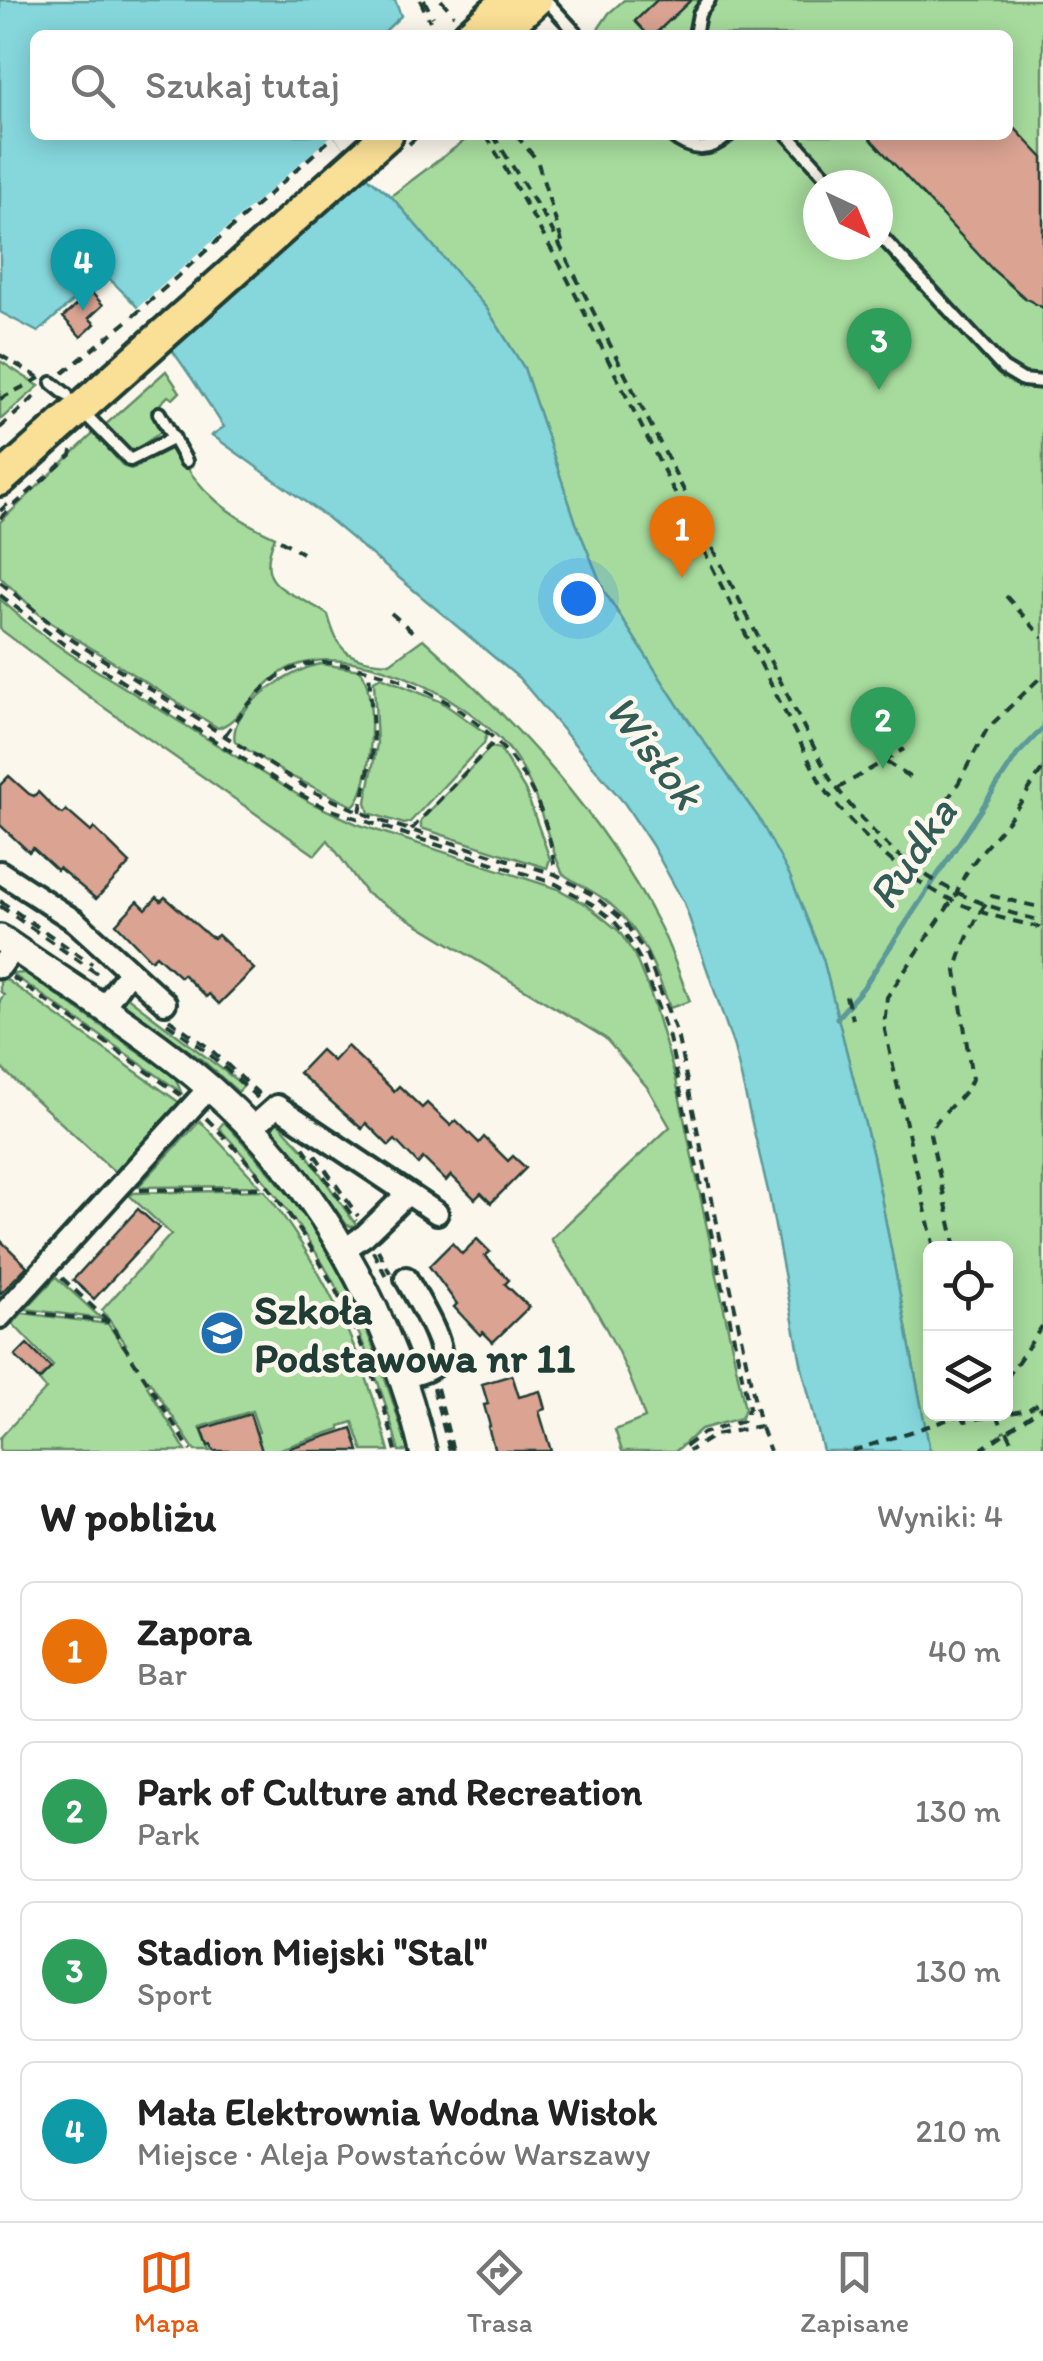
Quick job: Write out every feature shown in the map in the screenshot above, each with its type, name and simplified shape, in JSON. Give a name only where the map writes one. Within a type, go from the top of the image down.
[{"type":"main road","points":[[462,26],[508,0]]},
{"type":"main road","points":[[503,30],[536,0]]},
{"type":"main road","points":[[0,454],[348,145]]},
{"type":"main road","points":[[0,480],[66,395]]},
{"type":"street","points":[[0,872],[75,920],[165,1003]]},
{"type":"street","points":[[4,955],[103,1008],[202,1097],[251,1129],[299,1184],[344,1250],[385,1332],[423,1451]]},
{"type":"street","points":[[103,1008],[129,972]]},
{"type":"street","points":[[7,1309],[202,1097]]},
{"type":"street","points":[[251,1129],[277,1106],[437,1214]]},
{"type":"street","points":[[344,1250],[365,1236],[407,1194]]},
{"type":"street","points":[[402,1378],[427,1370],[441,1357],[439,1342],[406,1278]]},
{"type":"lane","points":[[546,0],[573,30]]},
{"type":"lane","points":[[696,30],[699,14],[709,0]]},
{"type":"lane","points":[[678,140],[689,148],[706,149],[721,140]]},
{"type":"lane","points":[[793,140],[820,170]]},
{"type":"lane","points":[[893,249],[1003,368],[1024,380],[1043,382]]},
{"type":"lane","points":[[66,395],[130,460],[174,438]]},
{"type":"lane","points":[[159,413],[186,461]]},
{"type":"path","points":[[422,0],[432,19]]},
{"type":"path","points":[[441,0],[462,26]]},
{"type":"path","points":[[489,140],[562,268],[809,766],[852,824],[914,876],[983,909],[1043,924]]},
{"type":"path","points":[[496,140],[564,255],[816,758],[878,836],[951,896]]},
{"type":"path","points":[[520,140],[537,160],[550,194],[564,255],[562,268]]},
{"type":"path","points":[[0,428],[66,395],[348,145]]},
{"type":"path","points":[[0,355],[66,395]]},
{"type":"path","points":[[0,399],[40,378]]},
{"type":"path","points":[[280,540],[302,553]]},
{"type":"path","points":[[0,582],[66,636],[312,791],[410,830],[555,874],[593,895],[633,932],[651,965],[680,1046],[760,1426],[770,1451]]},
{"type":"path","points":[[0,595],[66,646],[292,790],[350,818],[571,891],[603,912],[626,936],[642,964],[669,1038],[749,1408],[743,1422],[703,1432],[679,1451]]},
{"type":"path","points":[[1006,596],[1043,638]]},
{"type":"path","points":[[391,612],[415,634]]},
{"type":"path","points":[[223,736],[252,702],[291,669],[317,662],[352,665],[426,690],[480,723],[504,748],[530,791],[548,839],[555,874]]},
{"type":"path","points":[[360,812],[374,745],[369,670]]},
{"type":"path","points":[[907,861],[952,794],[987,728],[1043,675]]},
{"type":"path","points":[[410,830],[495,741]]},
{"type":"path","points":[[837,789],[904,749]]},
{"type":"path","points":[[884,760],[916,781]]},
{"type":"path","points":[[932,1241],[884,1026],[887,997],[984,845],[1019,806],[1025,790],[1043,769]]},
{"type":"path","points":[[954,1241],[930,1134],[940,1116],[972,1080],[956,965],[988,900],[998,896],[1043,908]]},
{"type":"path","points":[[4,955],[202,1097],[322,1262],[362,1344],[396,1451]]},
{"type":"path","points":[[846,996],[852,1019]]},
{"type":"path","points":[[116,1190],[265,1188]]},
{"type":"path","points":[[48,1265],[108,1322],[190,1451]]},
{"type":"path","points":[[7,1309],[108,1322]]},
{"type":"path","points":[[1013,1369],[1043,1325]]},
{"type":"path","points":[[1013,1413],[1043,1403]]},
{"type":"path","points":[[974,1450],[984,1449],[1043,1403]]},
{"type":"path","points":[[852,1451],[943,1421]]},
{"type":"path","points":[[1000,1421],[1017,1451]]},
{"type":"path","points":[[690,1451],[715,1436],[760,1426]]},
{"type":"green space","points":[[624,0],[1043,0],[1043,1451],[930,1451],[924,1421],[1013,1421],[1013,1241],[923,1241],[923,1415],[873,1156],[823,959],[758,817],[679,707],[604,591],[576,523],[524,368],[487,309],[391,196],[465,140],[1013,140],[1013,30],[597,30]]},
{"type":"green space","points":[[0,361],[39,386],[0,420]]},
{"type":"green space","points":[[166,371],[180,392],[173,399],[168,396],[152,412],[162,431],[130,454],[104,426]]},
{"type":"green space","points":[[94,433],[124,467],[132,469],[174,447],[194,477],[217,501],[275,537],[269,555],[273,579],[328,615],[337,639],[348,653],[390,663],[423,639],[457,670],[553,770],[610,843],[658,923],[690,1001],[670,1008],[652,963],[628,922],[604,899],[563,874],[517,760],[476,717],[448,698],[385,669],[322,660],[294,666],[272,679],[235,717],[218,728],[42,617],[0,577],[0,522]]},
{"type":"green space","points":[[0,599],[70,654],[311,803],[357,824],[558,889],[587,905],[619,931],[634,954],[651,995],[676,1080],[745,1409],[741,1418],[701,1429],[676,1451],[622,1451],[615,1430],[645,1418],[616,1348],[551,1239],[670,1127],[647,1087],[605,1038],[366,893],[328,840],[315,855],[99,704],[0,629]]},
{"type":"green space","points":[[321,664],[360,670],[366,681],[371,717],[369,761],[360,796],[353,806],[286,774],[235,742],[241,716],[264,692]]},
{"type":"green space","points":[[381,677],[440,701],[487,734],[484,743],[404,824],[369,813],[366,802],[377,744],[374,681]]},
{"type":"green space","points":[[491,747],[500,749],[526,792],[550,859],[547,868],[421,828],[421,820]]},
{"type":"green space","points":[[25,973],[175,1077],[181,1092],[12,974]]},
{"type":"green space","points":[[4,978],[180,1103],[117,1174],[0,1067],[0,1000],[4,995],[0,982]]},
{"type":"green space","points":[[122,993],[244,1086],[238,1092],[202,1060],[121,1002]]},
{"type":"green space","points":[[271,1115],[306,1153],[358,1228],[347,1225],[269,1125]]},
{"type":"green space","points":[[200,1121],[260,1186],[138,1187]]},
{"type":"green space","points":[[224,1122],[291,1198],[347,1287],[375,1351],[408,1451],[399,1451],[369,1358],[331,1277],[281,1202],[219,1128]]},
{"type":"green space","name":"Szkoła Podstawowa nr 11","points":[[264,1190],[306,1251],[340,1314],[368,1381],[389,1451],[363,1451],[353,1422],[274,1451],[252,1451],[247,1436],[259,1432],[252,1411],[200,1427],[210,1451],[195,1451],[150,1382],[147,1386],[186,1451],[0,1451],[0,1438],[46,1389],[39,1381],[53,1366],[13,1324],[22,1313],[108,1324],[123,1346],[126,1344],[102,1310],[171,1234],[130,1196],[133,1193]]},
{"type":"green space","points":[[56,1277],[102,1319],[26,1309]]},
{"type":"water","name":"Wisłok","points":[[0,0],[395,0],[401,16],[386,30],[30,30],[30,140],[335,140],[391,196],[487,309],[524,368],[576,523],[604,591],[679,707],[758,817],[790,876],[823,959],[873,1156],[930,1451],[823,1451],[734,1047],[684,903],[625,804],[519,678],[325,516],[212,435],[224,427],[182,363],[152,323],[98,269],[84,281],[90,286],[38,332],[0,312]]},
{"type":"pier","points":[[326,140],[337,140],[368,174],[169,352],[135,310]]},
{"type":"building","points":[[657,0],[691,0],[659,30],[643,30],[635,21]]},
{"type":"building","points":[[1013,126],[1043,158],[1043,308],[993,270],[872,140],[1013,140]]},
{"type":"building","points":[[91,292],[103,305],[89,318],[95,324],[81,337],[63,317]]},
{"type":"building","points":[[9,776],[29,794],[34,796],[38,792],[57,811],[63,814],[66,810],[91,832],[94,828],[130,863],[96,899],[33,848],[29,852],[0,825],[0,785]]},
{"type":"building","points":[[157,897],[161,901],[165,897],[209,936],[218,935],[254,969],[219,1004],[156,955],[151,960],[116,924],[138,901],[146,909]]},
{"type":"building","points":[[347,1046],[394,1091],[399,1086],[422,1108],[427,1103],[451,1126],[456,1120],[479,1143],[484,1137],[508,1161],[513,1156],[526,1168],[491,1203],[481,1193],[475,1199],[451,1175],[446,1181],[423,1158],[418,1164],[395,1140],[389,1146],[366,1123],[362,1129],[299,1073],[321,1050],[333,1061]]},
{"type":"building","points":[[138,1209],[159,1228],[94,1299],[73,1280]]},
{"type":"building","points":[[477,1239],[490,1252],[485,1256],[509,1280],[505,1284],[529,1307],[493,1342],[483,1332],[480,1335],[454,1307],[457,1304],[429,1266],[452,1243],[462,1254]]},
{"type":"building","points":[[0,1240],[27,1266],[0,1294]]},
{"type":"building","points":[[27,1344],[51,1368],[39,1380],[15,1356]]},
{"type":"building","points":[[512,1375],[519,1397],[540,1391],[545,1409],[539,1411],[551,1451],[495,1451],[482,1384]]},
{"type":"building","points":[[250,1414],[262,1451],[213,1451],[208,1446],[202,1429]]},
{"type":"building","points":[[352,1428],[359,1451],[291,1451],[290,1448]]},
{"type":"waterway","name":"Rudka","points":[[837,1018],[863,988],[1017,755],[1043,728]]},
{"type":"place","name":"Mała Elektrownia Wodna Wisłok","points":[[83,311]]},
{"type":"place","name":"Stadion Miejski \"Stal\"","points":[[879,390]]},
{"type":"place","name":"Zapora","points":[[682,578]]},
{"type":"place","name":"Park of Culture and Recreation","points":[[883,769]]},
{"type":"place","name":"Szkoła Podstawowa nr 11","points":[[222,1333]]}]
